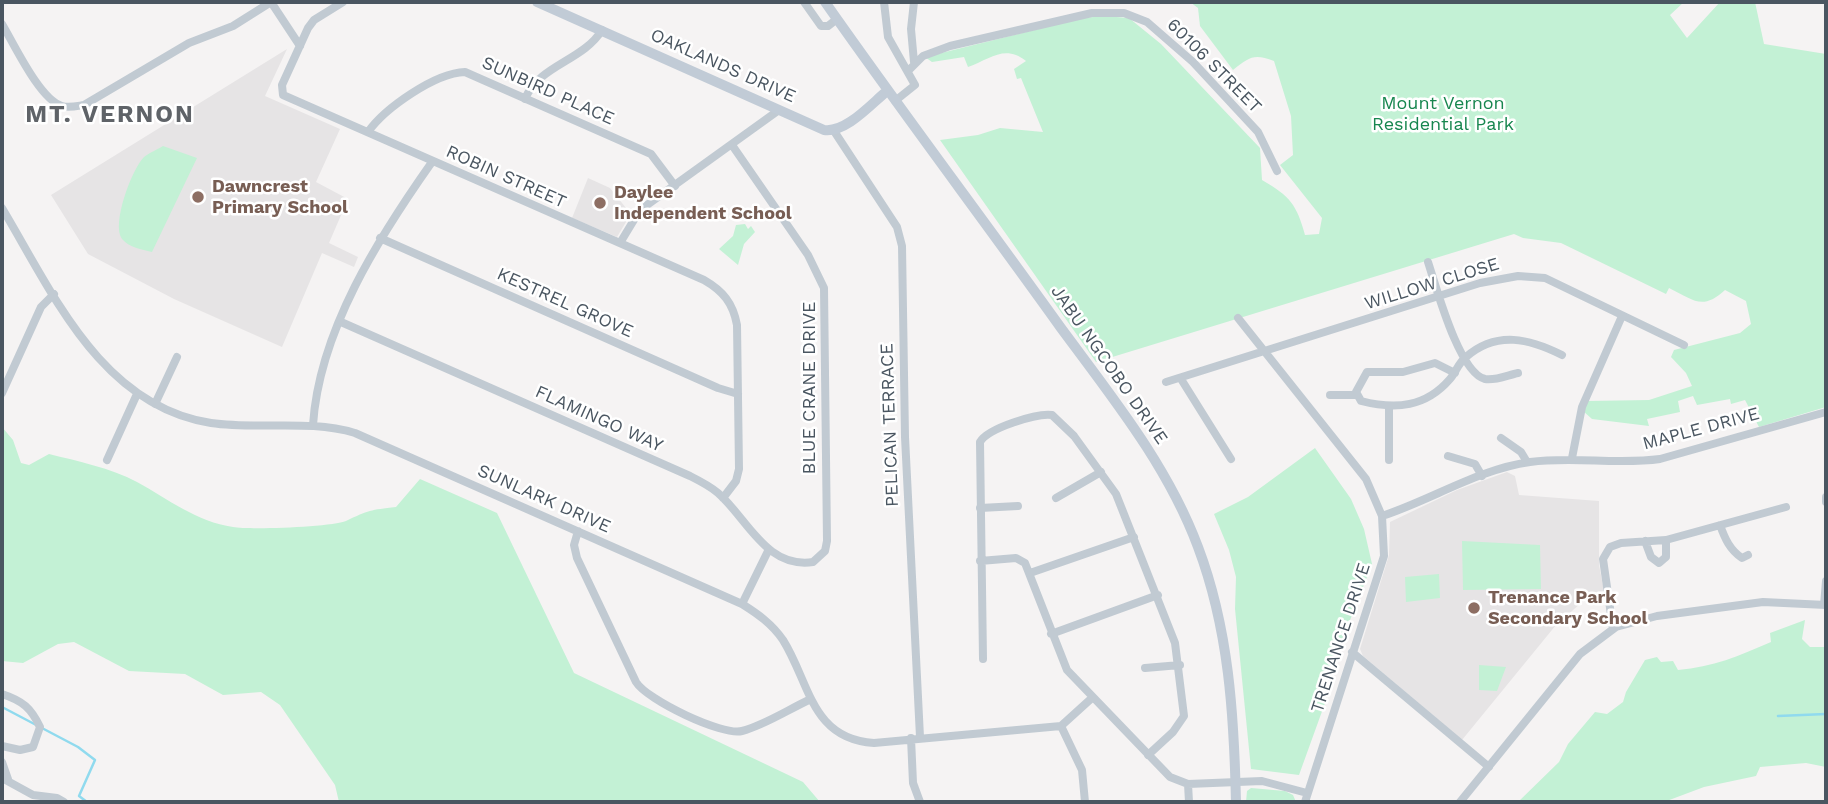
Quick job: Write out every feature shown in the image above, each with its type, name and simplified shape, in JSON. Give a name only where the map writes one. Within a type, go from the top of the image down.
[{"type":"main road","name":"OAKLANDS DRIVE","points":[[537,2],[824,131],[834,131]]},
{"type":"main road","name":"JABU NGCOBO DRIVE","points":[[825,2],[887,92],[1128,421],[1180,505],[1198,546],[1223,634],[1230,675],[1237,802]]},
{"type":"main road","points":[[834,131],[887,92]]},
{"type":"street","points":[[2,24],[46,95],[63,106],[73,107],[93,100],[199,37],[233,26],[271,2],[300,46],[314,20],[343,2]]},
{"type":"street","points":[[804,2],[821,26],[825,27],[837,19]]},
{"type":"street","points":[[884,2],[888,37],[915,85],[895,101]]},
{"type":"street","points":[[908,71],[914,62],[911,29],[914,2]]},
{"type":"street","name":"60106 STREET","points":[[914,62],[932,51],[963,43],[1092,13],[1124,13],[1147,22],[1193,62],[1258,132],[1277,171]]},
{"type":"street","points":[[525,99],[532,84],[587,47],[602,30]]},
{"type":"street","name":"ROBIN STREET","points":[[300,46],[282,85],[283,95],[704,280],[725,296],[735,313],[737,325],[738,475],[723,498]]},
{"type":"street","name":"SUNBIRD PLACE","points":[[368,132],[380,116],[438,79],[455,72],[474,75],[651,154],[675,186]]},
{"type":"street","points":[[620,243],[634,216],[779,110]]},
{"type":"street","name":"PELICAN TERRACE","points":[[834,131],[897,228],[902,246],[905,437],[916,737],[913,783],[920,802]]},
{"type":"street","name":"BLUE CRANE DRIVE","points":[[732,145],[816,268],[825,297],[826,545],[818,560],[806,563],[769,550]]},
{"type":"street","points":[[313,425],[318,377],[341,322],[380,238],[432,162]]},
{"type":"street","name":"SUNLARK DRIVE","points":[[2,208],[87,346],[110,372],[137,394],[155,404],[209,423],[313,425],[342,429],[742,604],[764,618],[782,638],[811,699],[828,724],[848,738],[874,743],[916,737],[1061,726]]},
{"type":"street","name":"KESTREL GROVE","points":[[380,238],[738,394]]},
{"type":"street","points":[[1429,262],[1465,357],[1475,374],[1486,379],[1518,373]]},
{"type":"street","name":"WILLOW CLOSE","points":[[1166,382],[1500,278],[1535,275],[1684,345]]},
{"type":"street","points":[[2,393],[41,307],[54,294]]},
{"type":"street","points":[[1573,458],[1581,407],[1622,316]]},
{"type":"street","name":"TRENANCE DRIVE","points":[[1238,318],[1366,479],[1382,516],[1384,556],[1305,802]]},
{"type":"street","name":"FLAMINGO WAY","points":[[341,322],[690,476],[723,498],[769,550]]},
{"type":"street","points":[[1455,373],[1441,365],[1429,363],[1403,372],[1367,372],[1362,377],[1357,395],[1361,401],[1389,406],[1402,406],[1427,399],[1455,373],[1465,357],[1506,339],[1523,339],[1562,355]]},
{"type":"street","points":[[155,404],[177,357]]},
{"type":"street","points":[[1181,379],[1231,459]]},
{"type":"street","points":[[107,460],[137,394]]},
{"type":"street","points":[[1330,395],[1357,395]]},
{"type":"street","points":[[1389,406],[1389,460]]},
{"type":"street","name":"MAPLE DRIVE","points":[[1382,516],[1482,476],[1527,462],[1573,458],[1639,462],[1660,459],[1826,412]]},
{"type":"street","points":[[983,659],[979,453],[983,437],[1035,416],[1052,415],[1060,420],[1116,494],[1171,627],[1180,665],[1185,706],[1182,722],[1148,755]]},
{"type":"street","points":[[1501,438],[1521,452],[1527,462]]},
{"type":"street","points":[[1448,456],[1475,464],[1482,476]]},
{"type":"street","points":[[1056,498],[1101,472]]},
{"type":"street","points":[[980,508],[1018,506]]},
{"type":"street","points":[[1613,629],[1604,567],[1605,552],[1621,543],[1666,540],[1786,507]]},
{"type":"street","points":[[1720,525],[1727,543],[1737,555],[1742,558],[1748,555]]},
{"type":"street","points":[[578,531],[573,545],[577,558],[636,682],[646,695],[733,732],[753,726],[811,699]]},
{"type":"street","points":[[1030,573],[1134,537]]},
{"type":"street","points":[[1645,541],[1651,558],[1659,563],[1666,557],[1666,540]]},
{"type":"street","points":[[742,604],[769,550]]},
{"type":"street","points":[[980,561],[1016,558],[1025,564],[1051,634],[1068,670],[1170,777],[1188,784],[1236,780],[1284,785],[1307,793]]},
{"type":"street","points":[[1460,802],[1580,654],[1613,629],[1657,616],[1763,602],[1825,605],[1826,581]]},
{"type":"street","points":[[1051,634],[1158,596]]},
{"type":"street","points":[[1352,652],[1489,767]]},
{"type":"street","points":[[1145,668],[1180,665]]},
{"type":"street","points":[[2,694],[22,701],[32,709],[40,732],[33,747],[20,750],[2,746]]},
{"type":"street","points":[[1085,802],[1082,770],[1061,726],[1093,697]]},
{"type":"street","points":[[2,762],[5,778],[33,795],[57,798],[64,802]]},
{"type":"street","points":[[1188,784],[1189,802]]},
{"type":"shaded area","name":"Dawncrest Primary School","points":[[287,49],[265,96],[340,129],[316,182],[348,199],[329,243],[358,257],[354,267],[322,253],[282,347],[174,299],[88,254],[51,195]]},
{"type":"shaded area","name":"Daylee Independent School","points":[[588,178],[610,188],[626,208],[626,222],[617,237],[572,218]]},
{"type":"shaded area","name":"Trenance Park Secondary School","points":[[1507,472],[1515,476],[1519,495],[1599,501],[1599,565],[1604,591],[1589,596],[1556,625],[1462,740],[1363,656],[1360,649],[1389,555],[1390,522],[1457,490]]},
{"type":"green space","name":"Mount Vernon Residential Park","points":[[1190,2],[1684,2],[1670,15],[1687,38],[1720,2],[1755,2],[1764,44],[1826,54],[1826,407],[1759,427],[1745,400],[1731,404],[1730,399],[1697,405],[1693,396],[1678,401],[1680,412],[1647,419],[1649,426],[1592,419],[1583,411],[1587,401],[1649,400],[1692,386],[1686,373],[1671,357],[1674,350],[1740,333],[1751,324],[1746,301],[1725,290],[1704,302],[1669,288],[1666,294],[1561,243],[1523,238],[1514,234],[1096,362],[940,140],[978,135],[1000,128],[1043,132],[1021,78],[1017,79],[1014,69],[1026,61],[1004,53],[968,67],[964,57],[932,62],[925,57],[1083,18],[1129,18],[1161,44],[1260,148],[1262,180],[1291,202],[1305,235],[1319,234],[1322,218],[1280,165],[1293,155],[1291,116],[1274,61],[1261,57],[1252,58],[1233,70],[1200,26],[1198,8]]},
{"type":"green space","points":[[163,146],[197,158],[152,252],[125,242],[119,232],[119,222],[124,197],[139,163]]},
{"type":"green space","points":[[745,224],[748,229],[751,226],[755,232],[744,244],[738,265],[719,249],[733,236],[736,225]]},
{"type":"green space","points":[[2,427],[13,440],[21,463],[29,465],[49,454],[94,465],[137,482],[195,515],[233,527],[291,527],[346,521],[370,511],[396,507],[420,479],[497,513],[574,673],[803,782],[820,802],[339,802],[335,785],[280,705],[261,692],[223,695],[185,674],[129,671],[74,642],[58,644],[23,663],[2,661]]},
{"type":"green space","points":[[1315,448],[1351,499],[1364,529],[1372,564],[1336,656],[1329,692],[1299,775],[1251,769],[1235,609],[1236,577],[1229,550],[1214,514],[1248,497]]},
{"type":"green space","points":[[1462,541],[1540,545],[1541,589],[1463,590]]},
{"type":"green space","points":[[1439,574],[1440,598],[1406,602],[1405,577]]},
{"type":"green space","points":[[1805,620],[1802,639],[1810,647],[1826,647],[1826,767],[1806,763],[1760,767],[1756,776],[1704,787],[1664,802],[1518,802],[1559,762],[1568,744],[1595,712],[1607,714],[1623,702],[1645,660],[1657,657],[1661,662],[1673,661],[1678,670],[1714,664],[1771,642],[1770,633]]},
{"type":"green space","points":[[1479,665],[1506,667],[1497,691],[1479,690]]},
{"type":"green space","points":[[1251,788],[1285,791],[1293,795],[1296,802],[1246,802],[1247,791]]},
{"type":"waterway","points":[[2,707],[78,747],[95,760],[79,796],[87,802]]},
{"type":"waterway","points":[[1778,716],[1826,714]]},
{"type":"waterway","points":[[283,802],[299,802]]},
{"type":"place","name":"Dawncrest Primary School","points":[[198,197]]},
{"type":"place","name":"Daylee Independent School","points":[[600,203]]},
{"type":"place","name":"Trenance Park Secondary School","points":[[1474,608]]},
{"type":"district","name":"MT. VERNON","points":[[110,115]]}]
